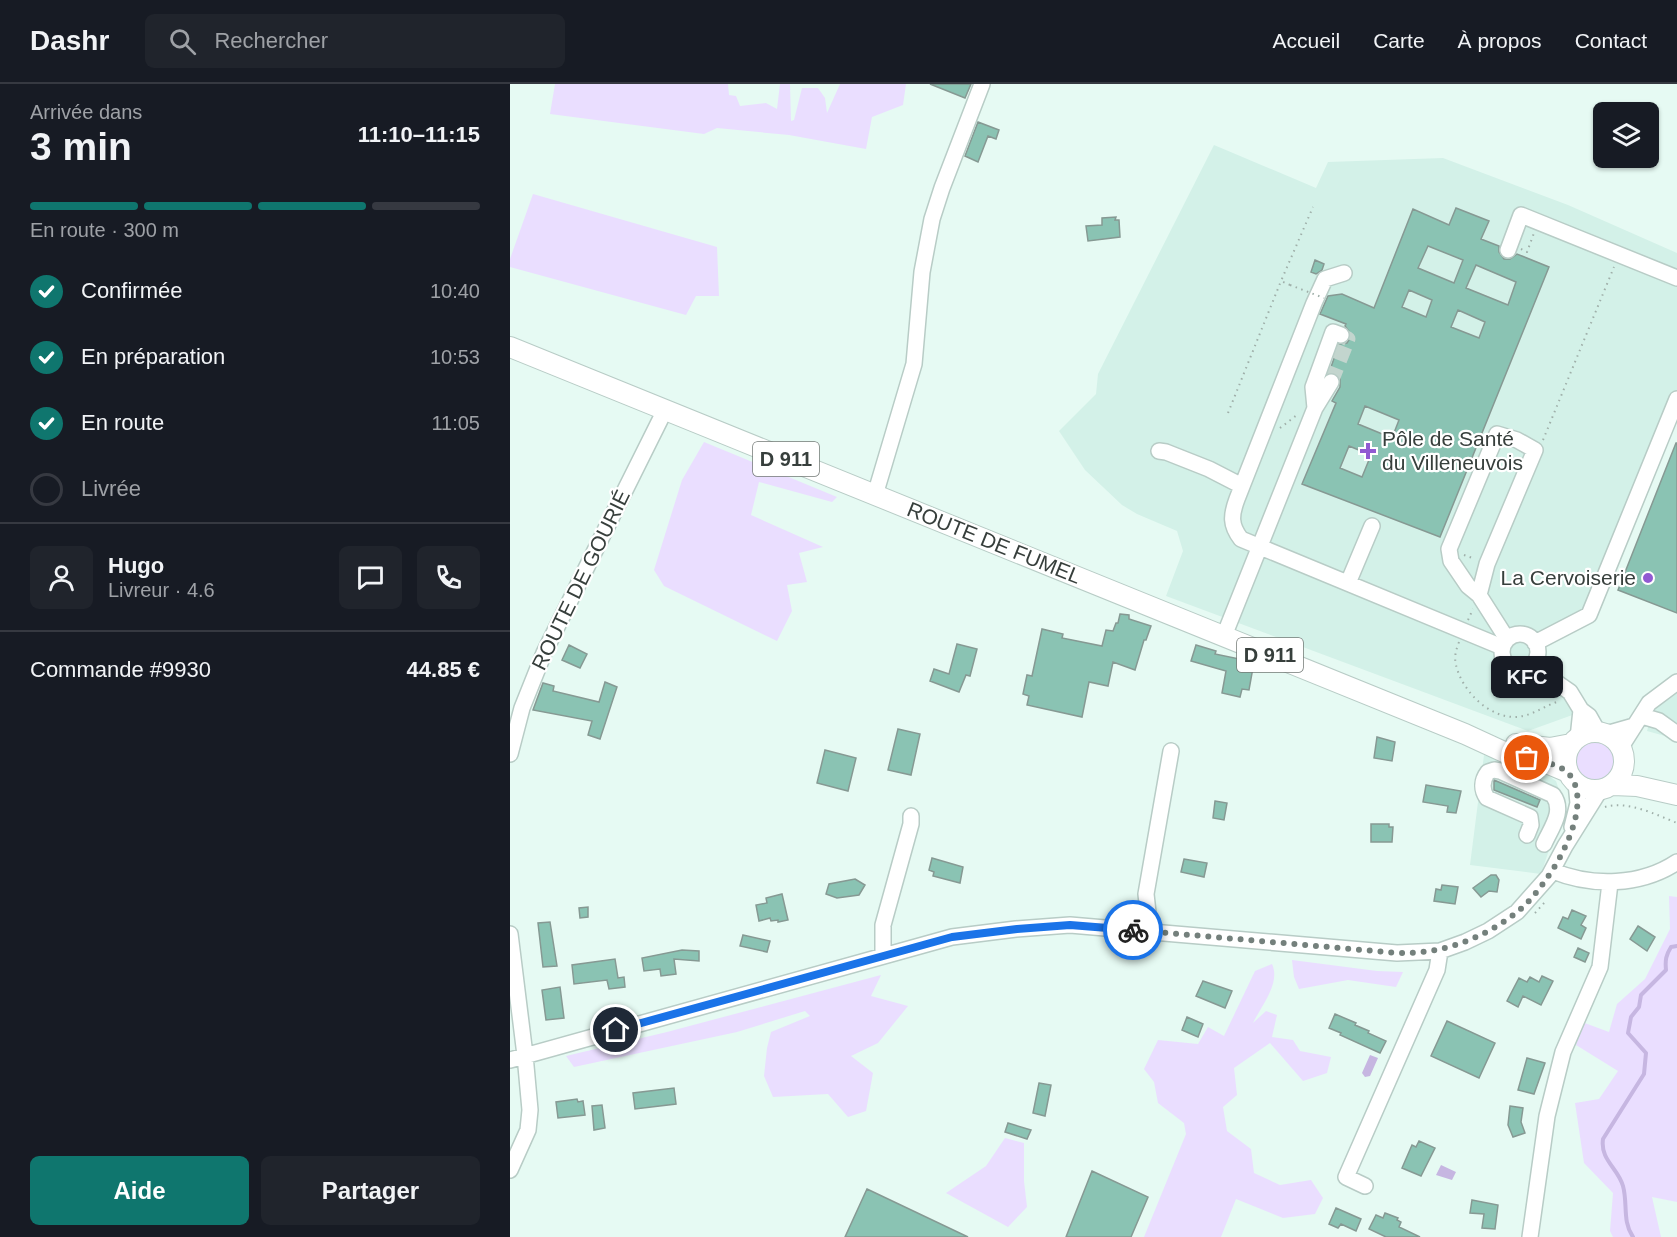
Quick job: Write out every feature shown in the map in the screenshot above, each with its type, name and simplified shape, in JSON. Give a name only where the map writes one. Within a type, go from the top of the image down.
[{"type":"main road","name":"ROUTE DE FUMEL","points":[[510,347],[1504,752],[1549,764],[1572,778]]},
{"type":"main road","name":"ROUTE DE FUMEL","points":[[1477,740],[1550,748],[1577,728]]},
{"type":"main road","points":[[1577,728],[1591,732],[1612,744],[1642,775],[1677,794],[1637,786],[1605,794],[1586,789],[1572,778],[1566,763],[1567,753],[1577,728]]},
{"type":"main road","points":[[1605,794],[1622,774],[1612,744]]},
{"type":"street","points":[[875,495],[914,364],[922,272],[932,219],[982,84]]},
{"type":"street","points":[[1509,247],[1521,215],[1677,278]]},
{"type":"street","points":[[1344,273],[1325,279],[1232,513],[1233,529],[1241,539],[1260,547],[1463,631],[1505,643]]},
{"type":"street","points":[[1315,408],[1314,387],[1333,332],[1341,335]]},
{"type":"street","points":[[1224,636],[1315,408],[1331,382]]},
{"type":"street","points":[[1535,643],[1589,615],[1677,399]]},
{"type":"street","name":"ROUTE DE GOURIÉ","points":[[510,754],[522,708],[544,653],[665,410]]},
{"type":"street","points":[[1479,595],[1487,564],[1535,450],[1516,440],[1497,434],[1449,549],[1451,561],[1468,586],[1479,595],[1505,643],[1503,659],[1510,668],[1521,670],[1527,669],[1535,662],[1538,652],[1535,643],[1527,636],[1517,634],[1505,643]]},
{"type":"street","points":[[1159,451],[1209,469],[1242,486]]},
{"type":"street","points":[[1348,583],[1372,526]]},
{"type":"street","points":[[1535,662],[1547,676],[1570,692],[1577,728]]},
{"type":"street","points":[[1612,744],[1638,721],[1649,703],[1677,682]]},
{"type":"street","points":[[1638,721],[1659,721],[1677,734]]},
{"type":"street","points":[[1150,932],[1146,894],[1170,751]]},
{"type":"street","points":[[1527,836],[1531,825],[1530,817],[1487,798],[1483,784],[1488,772],[1500,771],[1546,791],[1556,800],[1557,815],[1544,844]]},
{"type":"street","points":[[510,1060],[952,937],[1017,929],[1070,925],[1397,953],[1440,951],[1488,931],[1517,912],[1553,871],[1565,846],[1578,803],[1572,778]]},
{"type":"street","points":[[1565,846],[1605,794]]},
{"type":"street","points":[[884,956],[883,924],[911,824],[911,816]]},
{"type":"street","points":[[1553,871],[1580,879],[1610,883],[1646,876],[1677,862]]},
{"type":"street","points":[[1530,1237],[1547,1116],[1563,1052],[1600,967],[1610,883]]},
{"type":"street","points":[[510,934],[530,1110],[528,1131],[510,1170]]},
{"type":"street","points":[[1365,1186],[1346,1177],[1437,970],[1440,951]]},
{"type":"path","points":[[1228,413],[1251,350],[1313,207]]},
{"type":"path","points":[[1509,247],[1527,252],[1536,228]]},
{"type":"path","points":[[1294,237],[1299,239]]},
{"type":"path","points":[[1541,446],[1616,261]]},
{"type":"path","points":[[1281,281],[1324,298]]},
{"type":"path","points":[[1449,549],[1487,564]]},
{"type":"path","points":[[1479,595],[1455,653],[1456,665],[1463,682],[1484,707],[1515,717],[1532,714],[1558,700],[1565,702],[1577,728]]},
{"type":"path","points":[[1605,794],[1609,806],[1625,806],[1646,811],[1677,823]]},
{"type":"path","points":[[1527,917],[1537,912],[1550,897]]},
{"type":"shaded area","points":[[555,84],[728,84],[729,95],[736,96],[740,106],[766,103],[777,109],[780,84],[790,84],[791,121],[794,120],[802,88],[818,88],[825,98],[827,113],[840,84],[906,84],[903,105],[872,117],[866,149],[789,135],[717,128],[704,134],[550,114]]},
{"type":"shaded area","name":"Pôle de Santé du Villeneuvois","points":[[1214,145],[1316,188],[1328,162],[1443,158],[1568,205],[1677,253],[1677,420],[1593,618],[1546,646],[1546,658],[1572,686],[1589,709],[1528,731],[1166,596],[1183,551],[1177,531],[1122,505],[1085,470],[1059,431],[1096,394],[1098,374]]},
{"type":"shaded area","points":[[533,194],[717,247],[719,296],[696,296],[686,315],[510,267],[510,259]]},
{"type":"shaded area","points":[[704,442],[837,497],[832,502],[759,482],[751,515],[823,547],[799,553],[807,582],[787,585],[792,611],[777,641],[664,586],[654,570],[682,480]]},
{"type":"shaded area","points":[[1677,690],[1677,743],[1665,736],[1647,731],[1654,705]]},
{"type":"shaded area","points":[[1596,739],[1611,746],[1618,761],[1611,776],[1596,783],[1581,776],[1574,761],[1581,746]]},
{"type":"shaded area","points":[[1484,755],[1549,776],[1556,781],[1564,805],[1541,874],[1470,865]]},
{"type":"shaded area","points":[[1669,896],[1677,897],[1677,1202],[1652,1197],[1661,1237],[1613,1237],[1610,1231],[1613,1193],[1584,1163],[1575,1103],[1599,1099],[1618,1071],[1576,1045],[1582,1022],[1609,1032],[1617,1004],[1645,979],[1670,929]]},
{"type":"shaded area","points":[[1292,960],[1377,971],[1403,972],[1396,987],[1348,980],[1299,989],[1294,977]]},
{"type":"shaded area","points":[[1272,964],[1274,979],[1272,987],[1253,1023],[1266,1011],[1277,1015],[1272,1037],[1293,1040],[1300,1051],[1331,1057],[1327,1073],[1303,1081],[1270,1043],[1234,1068],[1237,1095],[1223,1107],[1227,1131],[1251,1149],[1254,1173],[1280,1185],[1311,1180],[1323,1198],[1315,1214],[1283,1218],[1236,1199],[1221,1237],[1144,1237],[1186,1134],[1184,1123],[1158,1103],[1154,1082],[1144,1069],[1158,1040],[1198,1044],[1208,1027],[1224,1036],[1255,971]]},
{"type":"shaded area","points":[[881,975],[871,996],[908,1006],[878,1043],[851,1056],[873,1073],[866,1111],[848,1117],[828,1094],[773,1097],[764,1076],[771,1032],[810,1016],[805,1011],[737,1032],[574,1067],[566,1056],[667,1032]]},
{"type":"shaded area","points":[[1370,1055],[1378,1058],[1370,1076],[1365,1077],[1362,1073]]},
{"type":"shaded area","points":[[1005,1138],[1024,1143],[1027,1207],[1008,1227],[946,1193],[986,1166]]},
{"type":"shaded area","points":[[1441,1165],[1456,1172],[1452,1180],[1436,1175]]},
{"type":"building","points":[[930,84],[971,84],[965,98]]},
{"type":"building","points":[[978,122],[999,130],[996,139],[988,136],[978,162],[965,156]]},
{"type":"building","name":"Pôle de Santé du Villeneuvois","points":[[1456,208],[1489,221],[1481,239],[1499,246],[1499,252],[1504,259],[1510,259],[1517,254],[1549,267],[1440,537],[1302,484],[1336,403],[1332,401],[1340,387],[1340,378],[1336,373],[1329,373],[1339,344],[1347,343],[1350,338],[1346,324],[1320,314],[1328,296],[1342,294],[1374,308],[1413,209],[1449,225]],"holes":[[[1428,246],[1463,260],[1454,283],[1418,268]],[[1476,265],[1516,282],[1508,305],[1466,288]],[[1409,290],[1432,300],[1426,317],[1402,307]],[[1458,310],[1485,322],[1479,338],[1451,327]],[[1365,406],[1399,420],[1392,438],[1358,424]],[[1349,446],[1371,455],[1362,477],[1340,468]]]},
{"type":"building","points":[[1116,217],[1115,220],[1119,220],[1120,237],[1088,241],[1086,226],[1102,225],[1102,218]]},
{"type":"building","points":[[1315,260],[1324,264],[1322,270],[1316,274],[1311,272]]},
{"type":"building","points":[[1677,443],[1677,613],[1618,590]]},
{"type":"building","points":[[1120,614],[1129,615],[1129,619],[1151,626],[1135,670],[1113,662],[1108,686],[1089,682],[1082,717],[1027,705],[1029,696],[1023,694],[1027,675],[1032,676],[1042,629],[1063,634],[1062,638],[1102,646],[1106,630],[1113,631]]},
{"type":"building","points":[[957,644],[977,649],[970,676],[966,675],[959,692],[930,681],[934,669],[949,674]]},
{"type":"building","points":[[569,645],[587,654],[580,668],[562,660]]},
{"type":"building","points":[[1196,645],[1216,651],[1215,654],[1254,662],[1249,690],[1242,689],[1240,697],[1222,693],[1226,671],[1191,661]]},
{"type":"building","points":[[605,682],[617,687],[600,739],[588,735],[592,721],[533,710],[543,683],[554,686],[553,691],[599,702]]},
{"type":"building","points":[[898,729],[920,734],[911,775],[888,770]]},
{"type":"building","points":[[1377,737],[1395,742],[1392,761],[1374,758]]},
{"type":"building","points":[[825,750],[856,758],[848,791],[817,783]]},
{"type":"building","points":[[1494,780],[1540,800],[1537,807],[1494,790]]},
{"type":"building","points":[[1426,785],[1461,791],[1456,813],[1447,812],[1448,806],[1423,802]]},
{"type":"building","points":[[1215,801],[1227,803],[1224,820],[1213,818]]},
{"type":"building","points":[[1371,824],[1389,824],[1389,827],[1393,827],[1392,842],[1371,842]]},
{"type":"building","points":[[932,858],[963,867],[960,883],[933,876],[934,872],[929,870]]},
{"type":"building","points":[[1184,859],[1207,863],[1204,877],[1181,872]]},
{"type":"building","points":[[1491,875],[1496,875],[1499,880],[1497,892],[1489,891],[1481,897],[1473,888]]},
{"type":"building","points":[[855,879],[865,885],[859,895],[837,898],[826,894],[829,884]]},
{"type":"building","points":[[1442,885],[1458,887],[1455,904],[1434,901],[1436,889],[1441,890]]},
{"type":"building","points":[[782,894],[788,920],[778,922],[778,920],[771,921],[770,918],[759,921],[756,905],[767,903],[766,898]]},
{"type":"building","points":[[588,907],[588,917],[580,918],[579,908]]},
{"type":"building","points":[[1572,910],[1586,916],[1581,925],[1586,928],[1581,939],[1558,928],[1563,917],[1568,919]]},
{"type":"building","points":[[550,922],[557,966],[543,967],[538,923]]},
{"type":"building","points":[[1638,926],[1655,937],[1647,951],[1630,939]]},
{"type":"building","points":[[743,935],[770,941],[767,952],[740,946]]},
{"type":"building","points":[[1578,948],[1589,953],[1585,962],[1574,957]]},
{"type":"building","points":[[682,950],[699,951],[699,961],[674,959],[676,974],[661,976],[660,969],[644,971],[642,958]]},
{"type":"building","points":[[615,959],[618,978],[624,977],[625,987],[609,989],[607,980],[574,984],[572,965]]},
{"type":"building","points":[[1542,976],[1553,981],[1541,1005],[1523,996],[1518,1007],[1507,1001],[1519,978],[1527,982],[1530,977],[1539,982]]},
{"type":"building","points":[[1203,981],[1232,991],[1225,1008],[1196,996]]},
{"type":"building","points":[[560,987],[564,1018],[546,1020],[542,990]]},
{"type":"building","points":[[1335,1014],[1356,1023],[1355,1025],[1369,1031],[1368,1033],[1386,1041],[1380,1053],[1329,1028]]},
{"type":"building","points":[[1187,1017],[1203,1024],[1198,1037],[1182,1030]]},
{"type":"building","points":[[1447,1021],[1495,1043],[1479,1078],[1431,1056]]},
{"type":"building","points":[[1527,1058],[1545,1063],[1534,1094],[1518,1090]]},
{"type":"building","points":[[1039,1083],[1051,1085],[1045,1116],[1033,1113]]},
{"type":"building","points":[[674,1088],[676,1104],[635,1109],[633,1093]]},
{"type":"building","points":[[577,1099],[578,1102],[583,1101],[585,1115],[558,1118],[556,1102]]},
{"type":"building","points":[[602,1105],[605,1128],[594,1130],[592,1106]]},
{"type":"building","points":[[1510,1106],[1523,1108],[1521,1122],[1525,1133],[1513,1137],[1508,1125]]},
{"type":"building","points":[[1008,1123],[1031,1130],[1027,1139],[1005,1132]]},
{"type":"building","points":[[1419,1141],[1435,1148],[1421,1176],[1402,1168],[1412,1145],[1416,1147]]},
{"type":"building","points":[[1092,1171],[1148,1197],[1131,1237],[1066,1237]]},
{"type":"building","points":[[867,1189],[968,1237],[845,1237]]},
{"type":"building","points":[[1472,1200],[1498,1205],[1495,1229],[1482,1228],[1484,1214],[1470,1213]]},
{"type":"building","points":[[1336,1208],[1361,1219],[1356,1231],[1341,1224],[1338,1228],[1329,1224]]},
{"type":"building","points":[[1385,1213],[1398,1218],[1397,1220],[1401,1222],[1399,1227],[1420,1237],[1386,1237],[1369,1229],[1376,1215],[1383,1218]]},
{"type":"waterway","points":[[1633,1237],[1626,1219],[1623,1186],[1604,1153],[1603,1139],[1644,1074],[1646,1053],[1628,1033],[1631,1017],[1639,1007],[1641,995],[1666,970],[1666,958],[1671,947],[1677,946]]},
{"type":"tunnel","points":[[1331,382],[1348,339],[1341,335]]},
{"type":"way so far","points":[[1133,930],[1397,953],[1440,951],[1465,942],[1488,931],[1517,912],[1535,894],[1553,871],[1575,818],[1578,803],[1576,783],[1568,772],[1527,758]]},
{"type":"place","name":"Pôle de Santé du Villeneuvois","points":[[1368,451]]},
{"type":"place","name":"La Cervoiserie","points":[[1648,578]]},
{"type":"place","name":"KFC","points":[[1527,758]]},
{"type":"route","points":[[616,1030],[952,937],[1070,925],[1133,930]]}]
